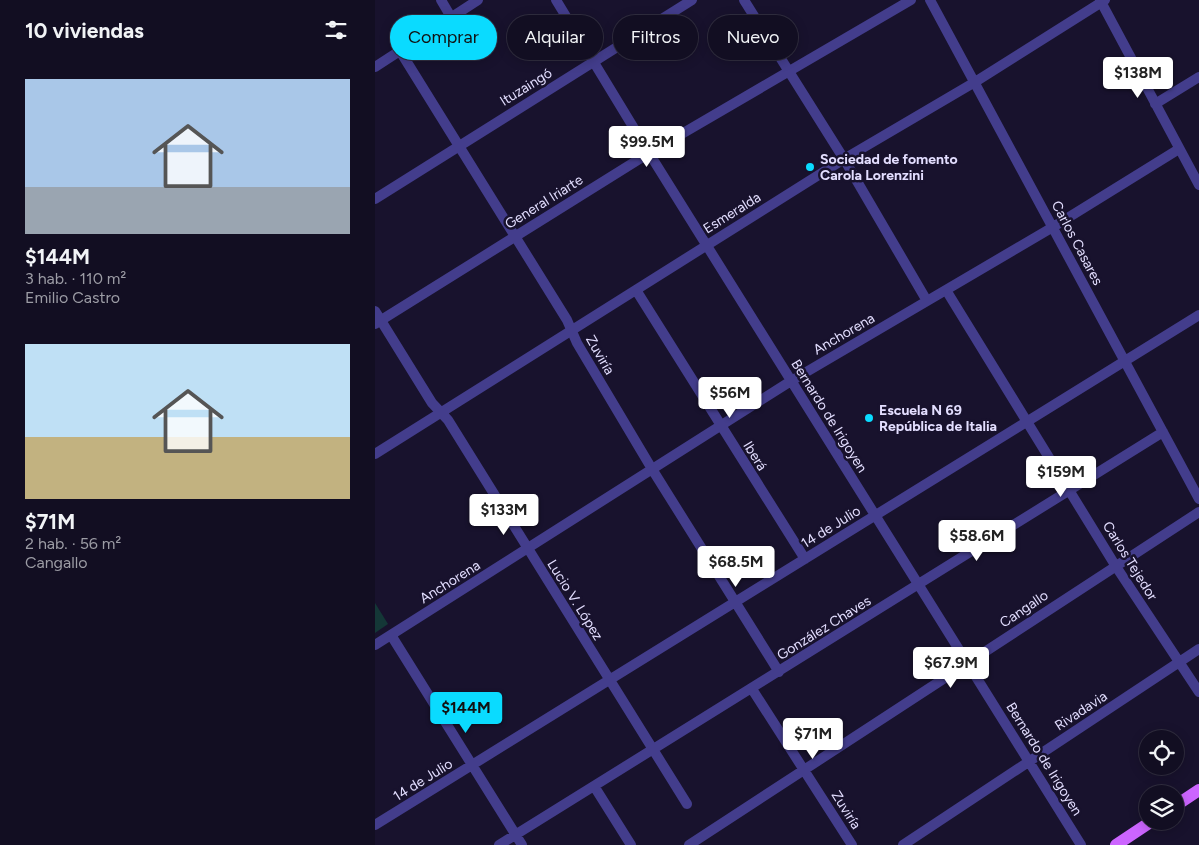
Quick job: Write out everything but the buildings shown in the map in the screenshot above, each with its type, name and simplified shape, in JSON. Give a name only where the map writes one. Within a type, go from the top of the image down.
[{"type":"main road","points":[[1184,800],[1199,790]]},
{"type":"main road","points":[[1116,845],[1139,830]]},
{"type":"street","points":[[441,0],[450,15]]},
{"type":"street","points":[[454,15],[478,0]]},
{"type":"street","name":"Bernardo de Irigoyen","points":[[556,0],[592,62],[1081,845]]},
{"type":"street","name":"Ituzaingó","points":[[375,200],[692,0]]},
{"type":"street","points":[[744,0],[845,159],[927,301]]},
{"type":"street","name":"General Iriarte","points":[[377,318],[649,153],[911,0]]},
{"type":"street","name":"Carlos Casares","points":[[930,0],[1199,499]]},
{"type":"street","points":[[1102,1],[1199,185]]},
{"type":"street","name":"Esmeralda","points":[[375,454],[845,159],[975,82],[1102,1]]},
{"type":"street","points":[[375,67],[390,57]]},
{"type":"street","name":"Zuviría","points":[[406,60],[515,236],[652,469],[779,672]]},
{"type":"street","points":[[1155,104],[1199,77]]},
{"type":"street","name":"Anchorena","points":[[375,645],[791,381],[1053,227],[1179,149]]},
{"type":"street","name":"Iberá","points":[[636,290],[805,559]]},
{"type":"street","name":"Carlos Tejedor","points":[[947,290],[1115,565],[1199,692]]},
{"type":"street","name":"14 de Julio","points":[[375,825],[737,603],[1199,315]]},
{"type":"street","name":"Lucio V. López","points":[[377,318],[432,403],[448,420],[609,682],[687,804]]},
{"type":"street","name":"González Chaves","points":[[499,845],[1163,432]]},
{"type":"street","name":"Cangallo","points":[[689,845],[1115,565],[1199,512]]},
{"type":"street","points":[[391,635],[521,845]]},
{"type":"street","name":"Rivadavia","points":[[903,845],[1199,649]]},
{"type":"street","name":"Zuviría","points":[[752,689],[852,845]]},
{"type":"street","points":[[594,786],[631,845]]},
{"type":"green space","points":[[375,603],[388,624],[375,633]]},
{"type":"place","name":"Sociedad de fomento Carola Lorenzini","points":[[810,167]]},
{"type":"place","name":"Escuela N 69 República de Italia","points":[[869,418]]}]
